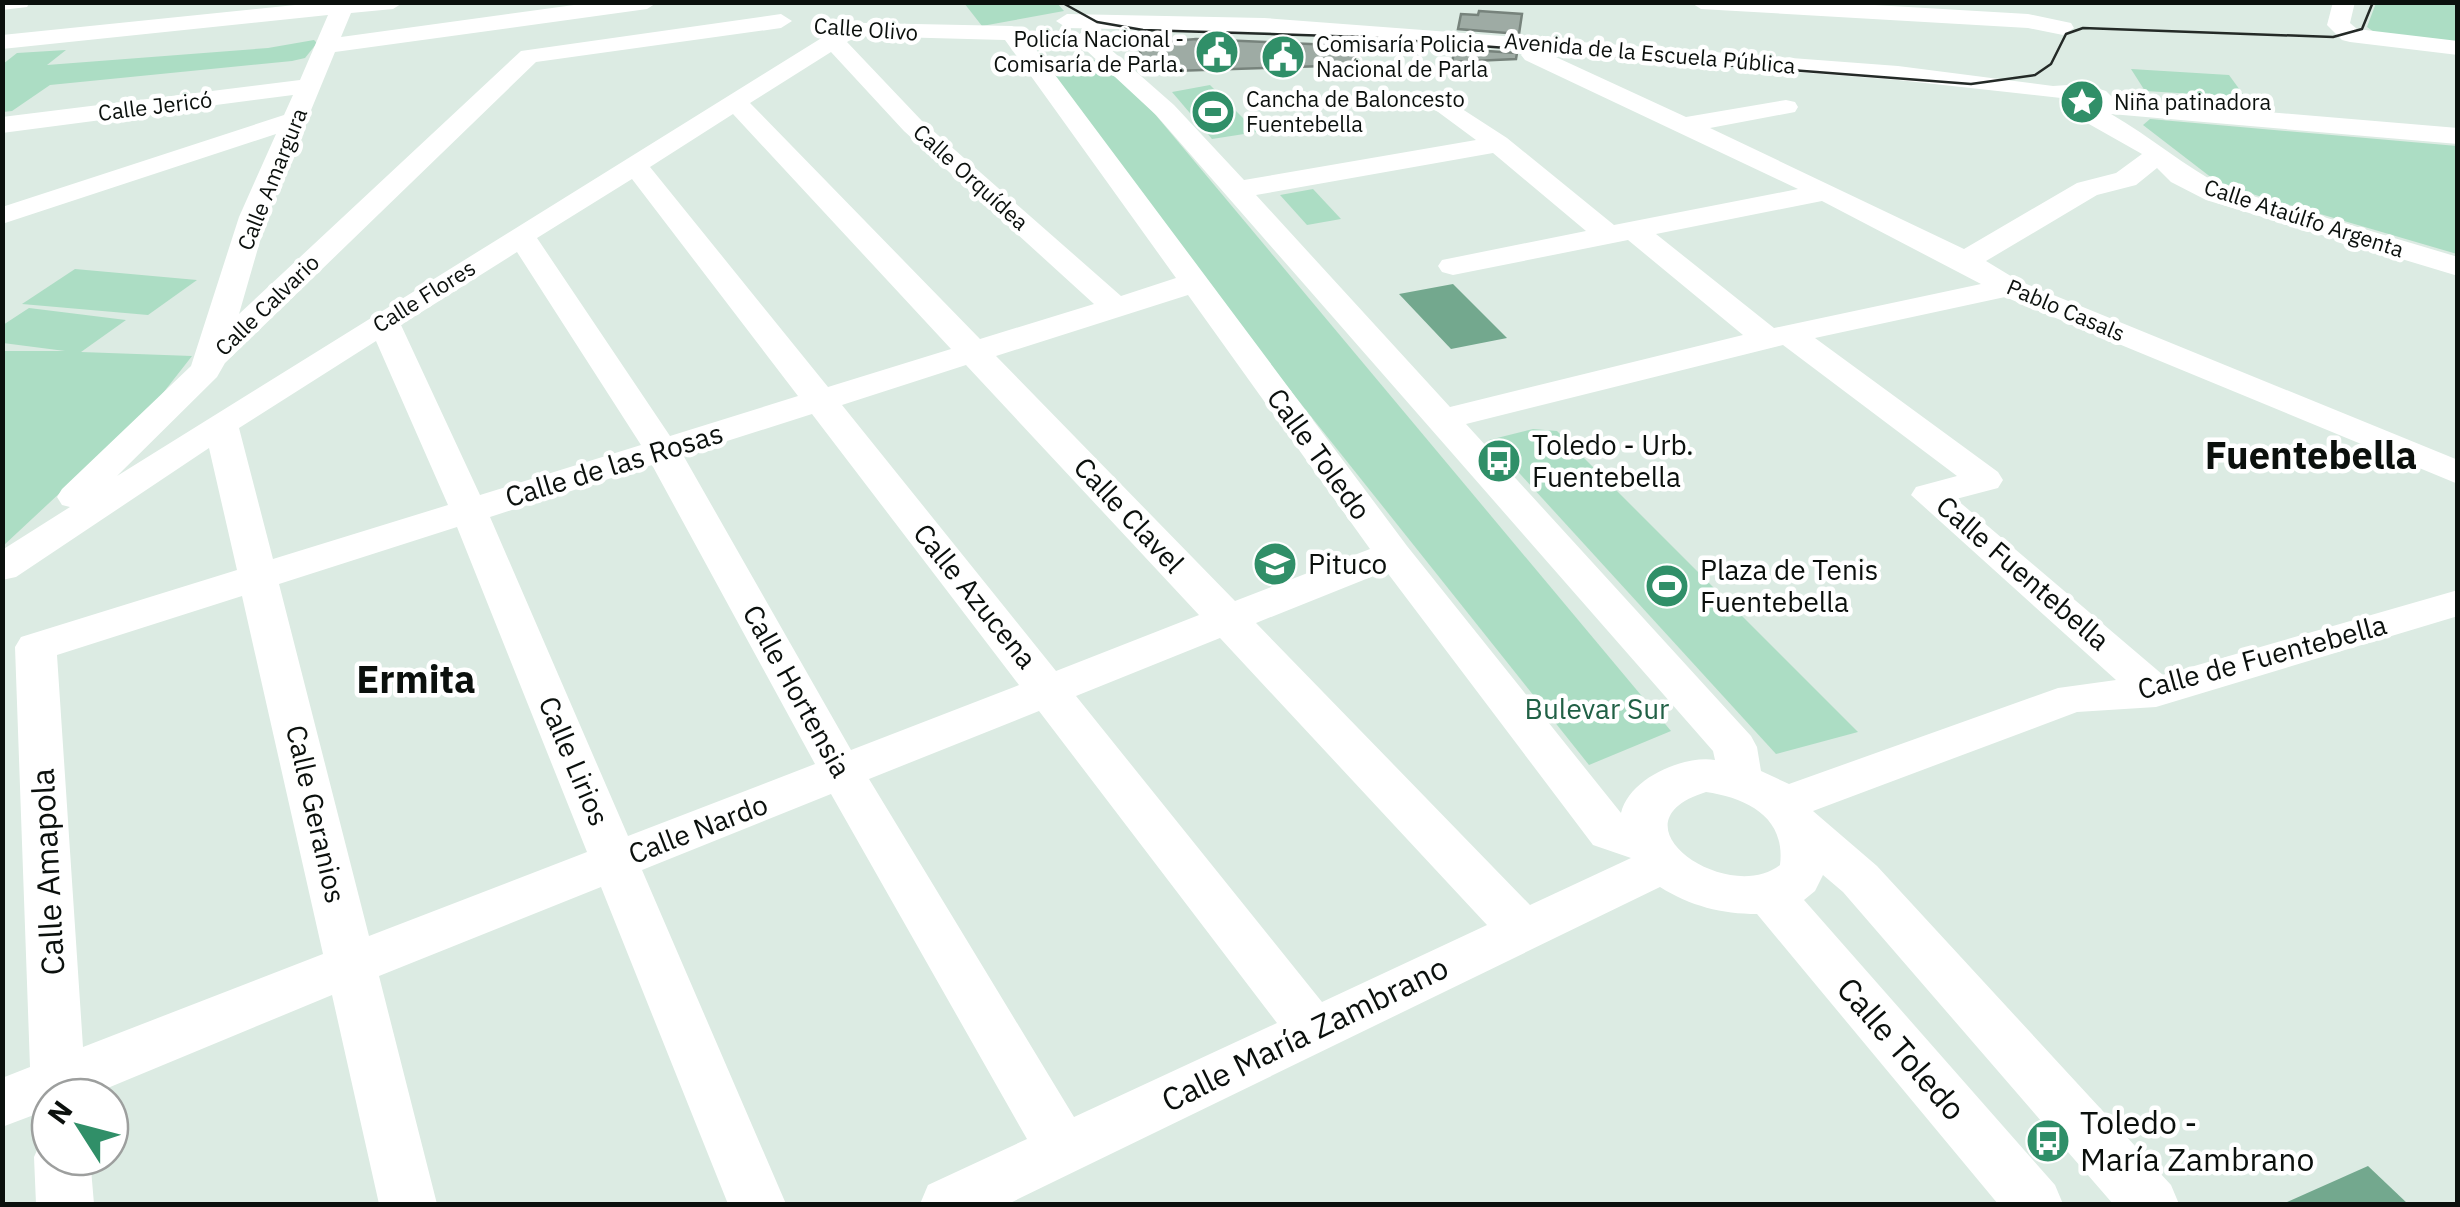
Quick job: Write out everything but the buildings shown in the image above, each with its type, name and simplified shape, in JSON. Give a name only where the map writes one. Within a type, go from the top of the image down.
[{"type":"street","points":[[2,4],[19,2]]},
{"type":"street","points":[[2,42],[394,2]]},
{"type":"street","points":[[328,46],[647,2]]},
{"type":"street","name":"Calle Olivo","points":[[724,2],[780,21],[841,35],[1050,33]]},
{"type":"street","points":[[1088,2],[1109,14],[1158,16]]},
{"type":"street","points":[[1701,2],[2028,21],[2071,46]]},
{"type":"street","points":[[2040,2],[2071,46],[2080,102]]},
{"type":"street","points":[[2344,2],[2338,25],[2360,38],[2458,48]]},
{"type":"street","name":"Calle Amargura","points":[[210,359],[252,216],[344,6]]},
{"type":"street","points":[[1418,10],[1422,34]]},
{"type":"street","name":"Avenida de la Escuela Pública","points":[[1050,33],[1158,16],[1898,73],[2080,102]]},
{"type":"street","name":"Calle Calvario","points":[[7,564],[206,370],[210,359],[528,56],[780,21]]},
{"type":"street","points":[[1050,33],[1165,110],[1735,747],[1740,780]]},
{"type":"street","name":"Avenida de la Escuela Pública","points":[[1050,33],[1349,41],[1888,83],[2458,136]]},
{"type":"street","name":"Calle Toledo","points":[[1050,33],[1193,283],[1393,554],[1610,832],[1654,855]]},
{"type":"street","name":"Calle Flores","points":[[7,564],[221,424],[841,35]]},
{"type":"street","name":"Calle Orquídea","points":[[841,35],[913,126],[1116,307]]},
{"type":"street","name":"Pablo Casals","points":[[1533,55],[1826,192],[1965,261],[2008,287],[2458,474]]},
{"type":"street","name":"Calle Jericó","points":[[2,125],[307,86]]},
{"type":"street","name":"Calle Fuentebella","points":[[1439,101],[1621,233],[1780,337],[1985,480],[1928,495],[2156,692]]},
{"type":"street","name":"Calle Clavel","points":[[735,102],[1522,929]]},
{"type":"street","name":"Calle Ataúlfo Argenta","points":[[2080,102],[2158,155],[2181,176],[2216,194],[2458,267]]},
{"type":"street","points":[[1684,125],[1786,107]]},
{"type":"street","points":[[2,216],[296,119]]},
{"type":"street","points":[[1236,190],[1498,144]]},
{"type":"street","points":[[2126,179],[2158,155]]},
{"type":"street","name":"Calle Azucena","points":[[635,165],[1313,1030]]},
{"type":"street","points":[[1965,261],[2087,189],[2126,179],[2157,181],[2216,194]]},
{"type":"street","points":[[1453,266],[1826,192]]},
{"type":"street","name":"Calle Hortensia","points":[[521,236],[662,450],[842,773],[1064,1151]]},
{"type":"street","name":"Calle de las Rosas","points":[[36,647],[1193,283]]},
{"type":"street","points":[[1444,420],[1496,404],[1780,337],[2008,287]]},
{"type":"street","name":"Calle Lirios","points":[[383,322],[469,511],[757,1204]]},
{"type":"street","name":"Calle Geranios","points":[[221,424],[408,1204]]},
{"type":"street","name":"Calle Nardo","points":[[87,1077],[352,964],[1393,554]]},
{"type":"street","name":"Calle de Fuentebella","points":[[1794,818],[2073,698],[2156,692],[2458,603]]},
{"type":"street","name":"Calle Amapola","points":[[36,647],[58,1077]]},
{"type":"street","points":[[1794,818],[1807,857],[1795,880],[1769,894],[1742,897],[1712,894],[1684,882],[1654,855],[1641,818],[1651,796],[1674,780],[1705,775],[1740,780],[1764,790],[1794,818],[1860,880],[2150,1204]]},
{"type":"street","name":"Calle María Zambrano","points":[[949,1204],[1522,929],[1654,855]]},
{"type":"street","name":"Calle Toledo","points":[[1769,894],[2034,1204]]},
{"type":"street","name":"Calle Nardo","points":[[2,1103],[30,1096]]},
{"type":"street","points":[[63,1177],[65,1204]]},
{"type":"green space","points":[[964,3],[1057,3],[1064,11],[982,26]]},
{"type":"green space","points":[[2376,3],[2457,3],[2457,42],[2374,32],[2367,27]]},
{"type":"green space","points":[[314,40],[317,43],[305,58],[292,61],[50,85],[12,111],[3,112],[3,64],[17,53],[66,50],[47,65],[268,48]]},
{"type":"green space","name":"Bulevar Sur","points":[[1108,58],[1671,731],[1589,765],[1034,69]]},
{"type":"green space","points":[[2131,69],[2229,75],[2245,97],[2145,91]]},
{"type":"green space","name":"Cancha de Baloncesto Fuentebella","points":[[1210,85],[1257,132],[1212,139],[1172,92]]},
{"type":"green space","points":[[2150,119],[2457,146],[2457,254],[2221,185],[2143,125]]},
{"type":"green space","points":[[1313,189],[1341,219],[1307,225],[1280,195]]},
{"type":"green space","points":[[75,269],[197,280],[148,315],[22,304]]},
{"type":"green space","points":[[29,308],[126,320],[81,352],[192,356],[152,407],[3,546],[3,351],[65,351],[3,343],[3,325]]},
{"type":"green space","name":"Plaza de Tenis Fuentebella","points":[[1533,429],[1557,431],[1858,732],[1776,754],[1489,440]]},
{"type":"shaded area","points":[[1453,284],[1507,338],[1451,349],[1399,294]]},
{"type":"shaded area","points":[[2368,1166],[2408,1204],[2285,1203]]},
{"type":"tram line","points":[[1061,2],[1097,22],[1143,30],[1363,37],[1971,84],[2035,75],[2051,64],[2066,34],[2083,28],[2333,37],[2362,29],[2373,2]]},
{"type":"place","name":"Policía Nacional - Comisaría de Parla.","points":[[1217,52]]},
{"type":"place","name":"Comisaría Policia Nacional de Parla","points":[[1283,57]]},
{"type":"place","name":"Niña patinadora","points":[[2082,102]]},
{"type":"place","name":"Cancha de Baloncesto Fuentebella","points":[[1213,112]]},
{"type":"place","name":"Toledo - Urb. Fuentebella","points":[[1499,461]]},
{"type":"place","name":"Pituco","points":[[1275,564]]},
{"type":"place","name":"Plaza de Tenis Fuentebella","points":[[1667,586]]},
{"type":"place","name":"Toledo - María Zambrano","points":[[2048,1141]]},
{"type":"district","name":"Fuentebella","points":[[2311,456]]},
{"type":"district","name":"Ermita","points":[[416,680]]}]
